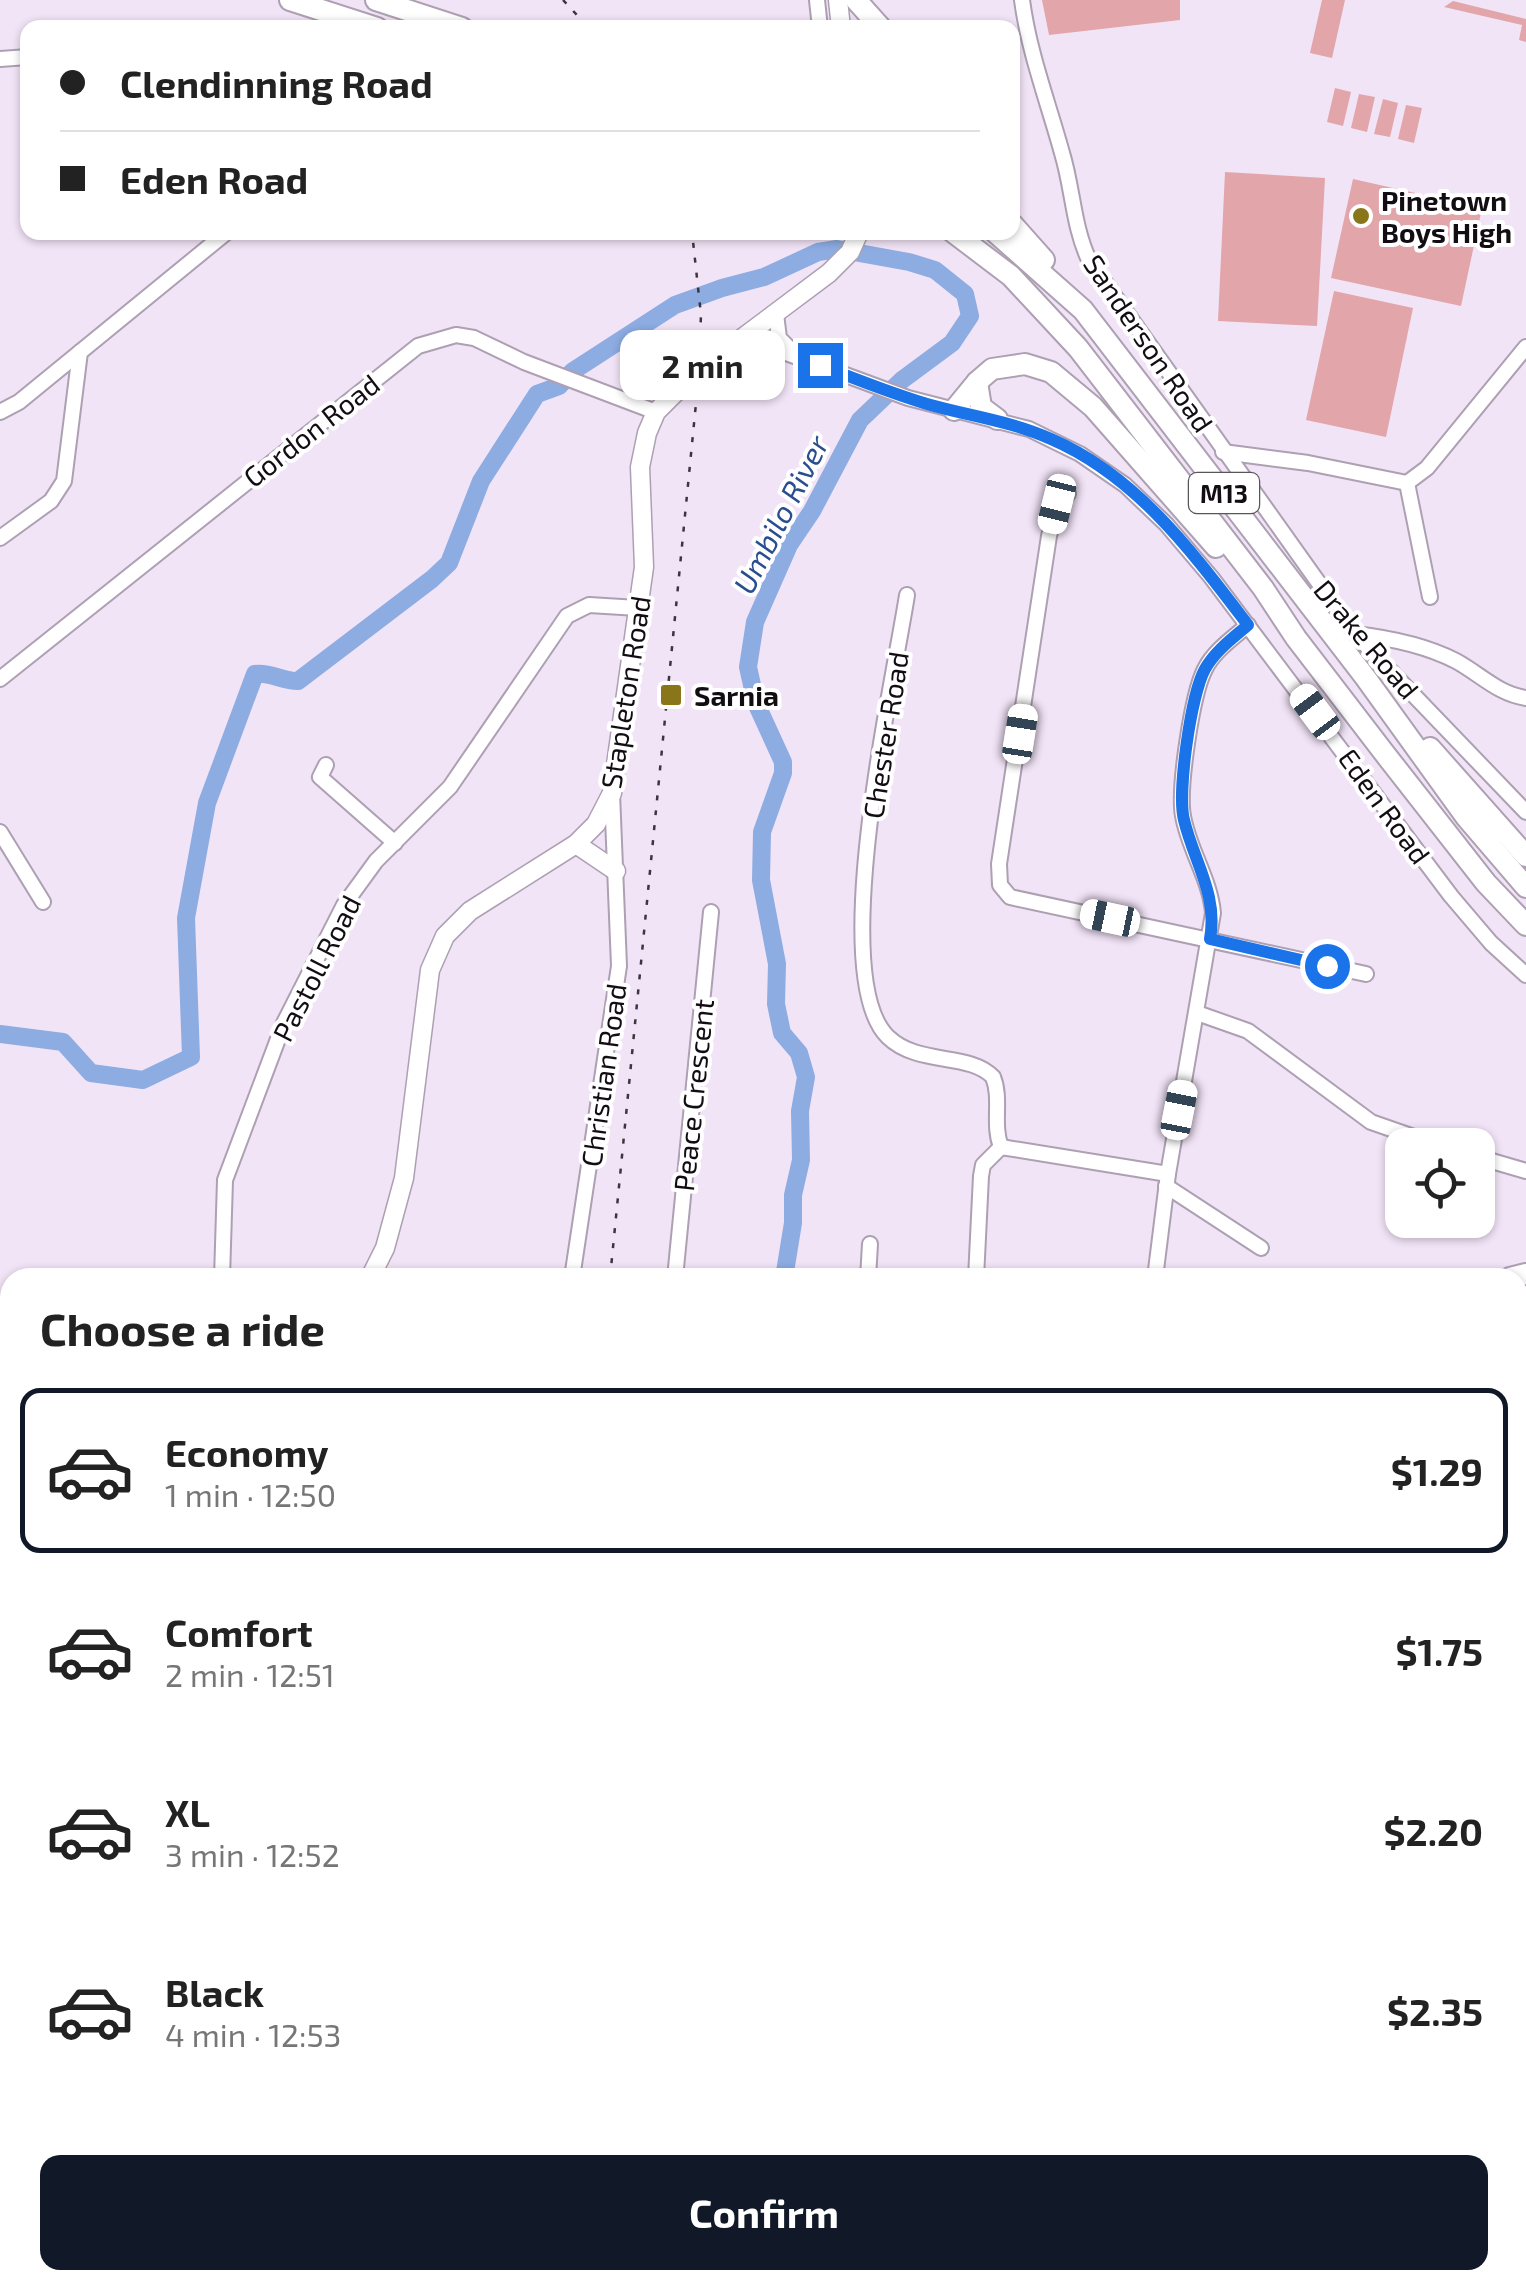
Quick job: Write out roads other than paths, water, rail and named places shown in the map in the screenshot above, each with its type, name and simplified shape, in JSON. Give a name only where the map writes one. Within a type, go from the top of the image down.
[{"type":"highway","points":[[290,0],[352,20]]},
{"type":"highway","points":[[376,0],[437,20]]},
{"type":"highway","points":[[856,0],[874,20]]},
{"type":"highway","points":[[1020,234],[1082,310]]},
{"type":"highway","name":"M13","points":[[964,240],[1010,276],[1078,348],[1263,588],[1296,638],[1486,882],[1526,925]]},
{"type":"highway","name":"M13","points":[[1005,240],[1082,310],[1364,677],[1466,817],[1526,887]]},
{"type":"highway","points":[[954,410],[992,369],[1026,364],[1051,372],[1094,407],[1296,638]]},
{"type":"highway","points":[[977,382],[981,408],[997,419]]},
{"type":"highway","points":[[1364,677],[1526,856]]},
{"type":"main road","name":"Stapleton Road","points":[[375,1268],[398,1206],[427,981],[440,945],[470,911],[576,844],[596,824],[612,793],[644,566],[640,467],[656,412],[693,375],[841,262],[855,240]]},
{"type":"main road","points":[[576,844],[616,871]]},
{"type":"street","name":"Sanderson Road","points":[[1022,0],[1036,71],[1063,155],[1082,247],[1224,452]]},
{"type":"street","points":[[0,412],[217,240]]},
{"type":"street","points":[[776,314],[779,338],[797,356]]},
{"type":"street","name":"Eden Road","points":[[750,334],[908,398],[997,419],[1056,440],[1125,485],[1166,524],[1248,625],[1451,896],[1491,943],[1526,975]]},
{"type":"street","name":"Gordon Road","points":[[2,675],[418,346],[456,335],[474,338],[656,412]]},
{"type":"street","points":[[1224,452],[1308,463],[1406,483],[1427,468],[1526,347]]},
{"type":"street","points":[[0,538],[41,510],[61,487],[80,352]]},
{"type":"street","points":[[46,379],[67,382],[75,390]]},
{"type":"street","name":"Drake Road","points":[[1224,452],[1356,634],[1526,812]]},
{"type":"street","points":[[1406,483],[1430,597]]},
{"type":"street","points":[[1068,494],[1057,504],[1049,536],[999,864],[1000,885],[1010,897],[1366,974]]},
{"type":"street","name":"Chester Road","points":[[907,595],[864,874],[862,926],[867,988],[878,1024],[908,1051],[988,1072],[996,1082],[995,1122],[1001,1147]]},
{"type":"street","name":"Pastoll Road","points":[[222,1268],[225,1180],[284,1023],[344,905],[395,842],[461,772],[567,616],[589,605],[638,608]]},
{"type":"street","points":[[1156,1268],[1167,1180],[1210,939],[1212,906],[1183,816],[1182,789],[1199,682],[1210,660],[1248,625]]},
{"type":"street","points":[[1356,634],[1402,642],[1452,659],[1502,691],[1526,698]]},
{"type":"street","points":[[326,765],[320,777],[395,842]]},
{"type":"street","name":"Christian Road","points":[[574,1268],[616,991],[620,933],[612,793]]},
{"type":"street","points":[[0,832],[42,902]]},
{"type":"street","name":"Peace Crescent","points":[[676,1268],[711,912]]},
{"type":"street","points":[[1197,1013],[1248,1031],[1371,1122],[1388,1128]]},
{"type":"street","points":[[976,1268],[980,1176],[983,1165],[1001,1147],[1167,1180],[1261,1248]]},
{"type":"street","points":[[1495,1161],[1526,1170]]},
{"type":"street","points":[[869,1268],[870,1244]]},
{"type":"waterway","name":"Umbilo River","points":[[0,1034],[63,1042],[91,1073],[143,1080],[191,1057],[186,918],[207,803],[255,674],[298,681],[432,579],[449,563],[481,481],[537,394],[559,386],[573,371],[675,305],[764,277],[818,252],[837,249],[909,262],[935,270],[965,294],[970,316],[952,343],[902,380],[860,420],[812,511],[789,545],[755,622],[748,667],[756,703],[783,762],[783,773],[762,832],[761,880],[777,964],[776,1004],[782,1033],[799,1053],[806,1077],[800,1111],[801,1160],[786,1268]]},
{"type":"railway","points":[[563,0],[582,20]]},
{"type":"railway","points":[[611,1268],[698,383],[701,315],[693,240]]},
{"type":"place","name":"Pinetown Boys High","points":[[1361,216]]},
{"type":"place","name":"Sarnia","points":[[671,695]]}]
